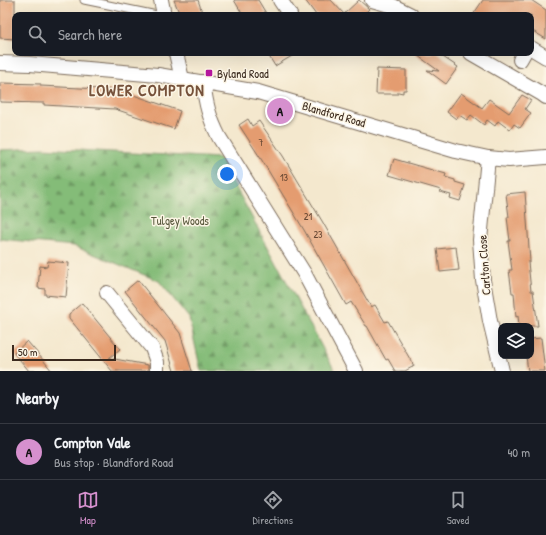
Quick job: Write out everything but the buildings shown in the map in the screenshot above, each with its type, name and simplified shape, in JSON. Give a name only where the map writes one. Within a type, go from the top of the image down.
[{"type":"street","points":[[161,0],[163,12]]},
{"type":"street","points":[[280,0],[288,12]]},
{"type":"street","points":[[372,0],[393,6],[405,12]]},
{"type":"street","points":[[534,50],[546,57]]},
{"type":"street","points":[[177,56],[182,79]]},
{"type":"street","points":[[476,56],[542,94],[546,98]]},
{"type":"street","name":"Blandford Road","points":[[0,63],[113,71],[203,82],[258,92],[456,151],[488,158],[508,160],[546,157]]},
{"type":"street","points":[[203,82],[210,117],[219,137],[304,273],[356,371]]},
{"type":"street","name":"Carlton Close","points":[[488,158],[480,240],[485,294],[502,371]]},
{"type":"street","points":[[107,293],[152,348],[157,362],[157,371]]},
{"type":"lane","points":[[84,0],[142,12]]},
{"type":"green space","name":"Tulgey Woods","points":[[42,148],[220,158],[335,371],[201,371],[189,318],[159,281],[74,246],[0,239],[0,150]]},
{"type":"place","name":"Byland Road","points":[[209,73]]},
{"type":"place","name":"Compton Vale","points":[[280,111]]},
{"type":"district","name":"LOWER COMPTON","points":[[147,90]]}]
